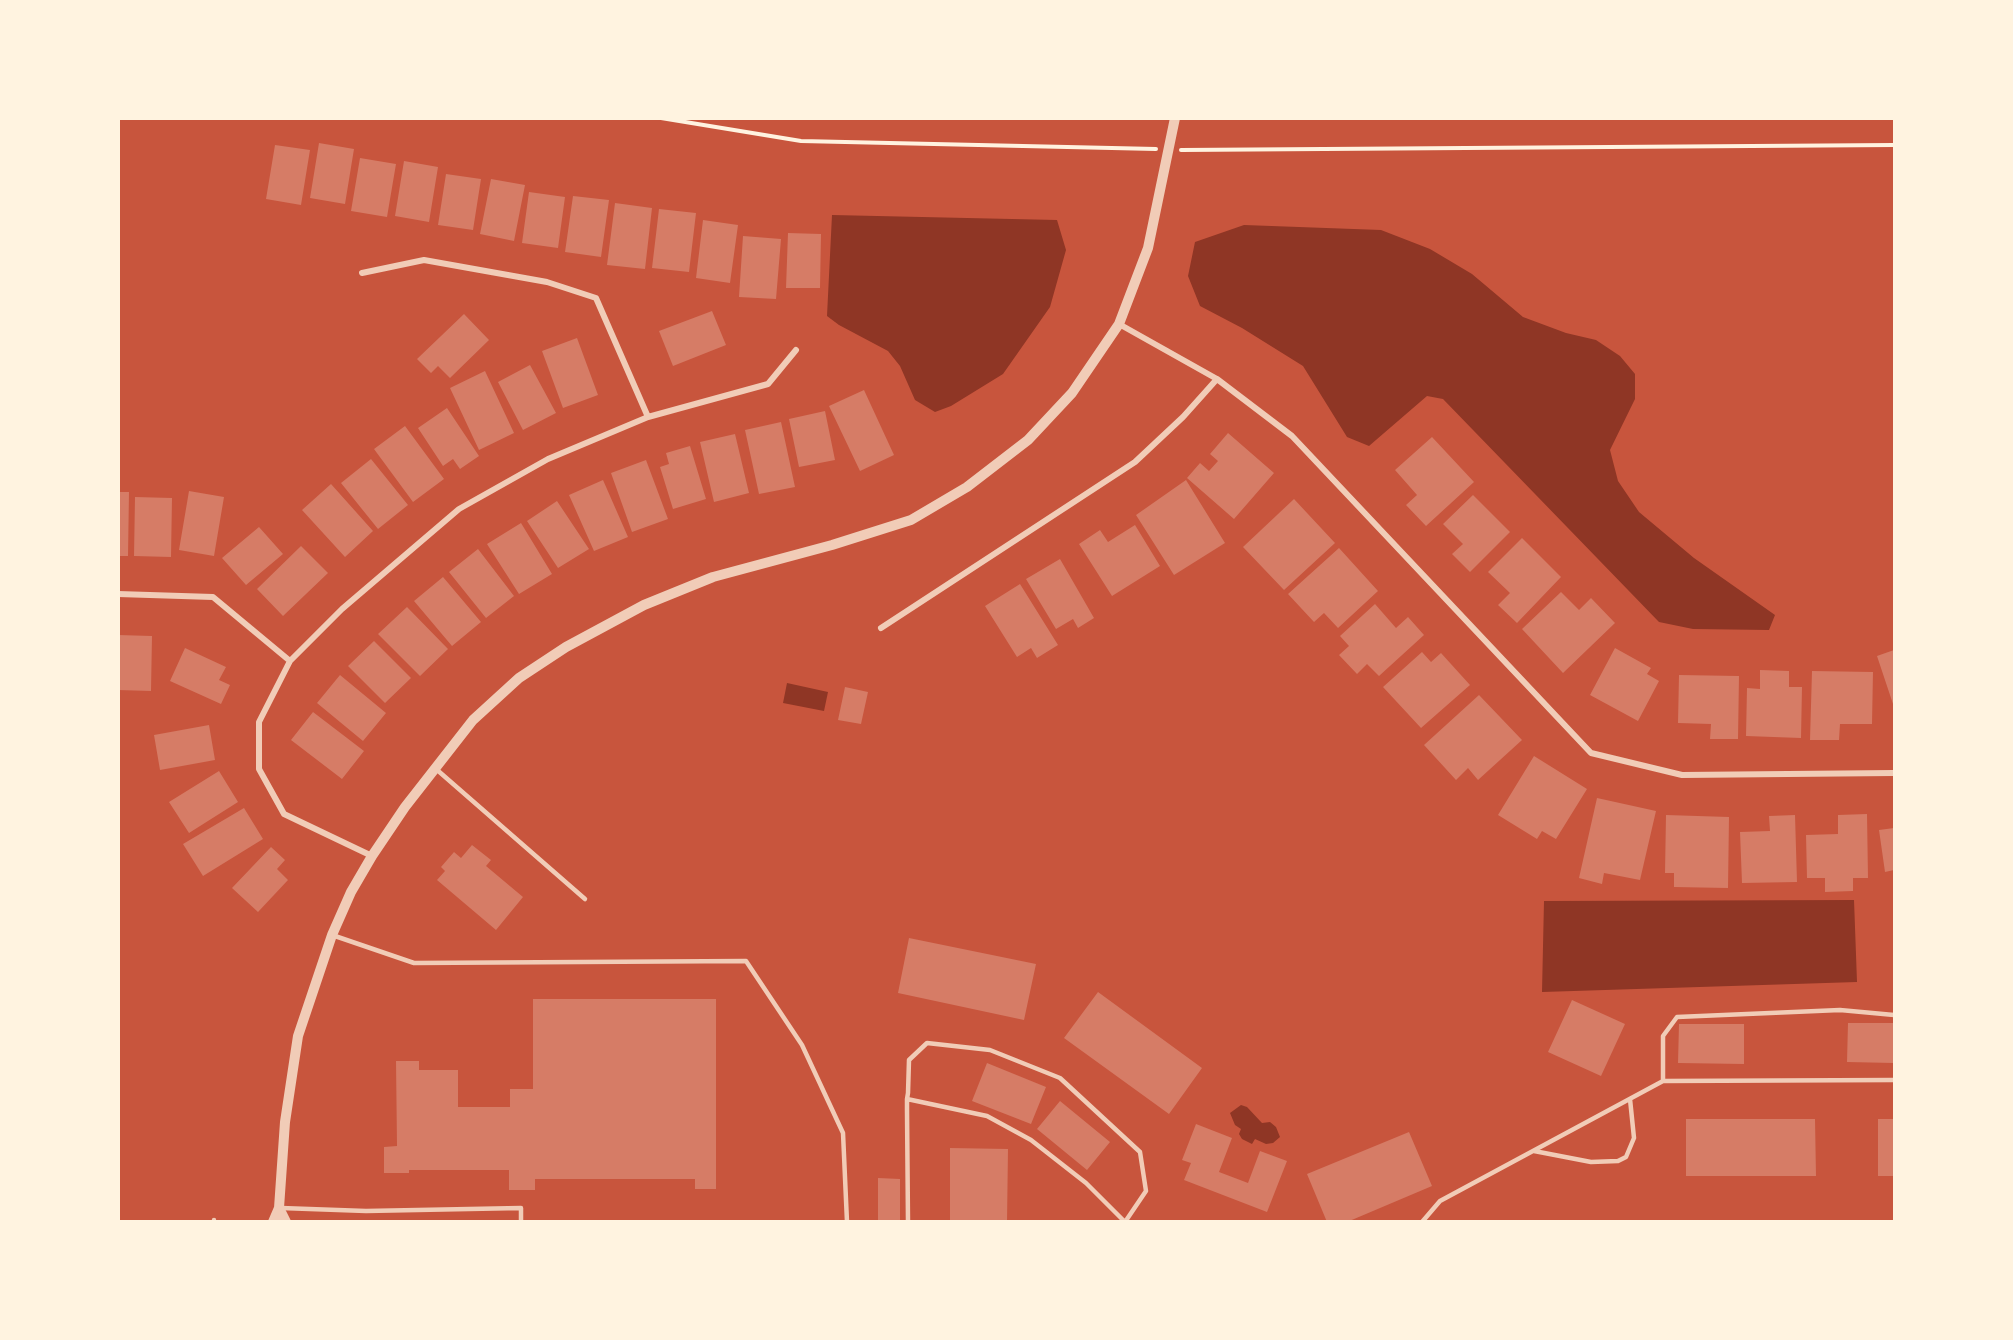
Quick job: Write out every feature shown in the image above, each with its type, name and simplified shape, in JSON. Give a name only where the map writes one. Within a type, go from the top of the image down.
[{"type":"street","points":[[273,1221],[279,1208],[285,1122],[298,1036],[332,935],[351,892],[372,856],[473,720],[519,678],[566,647],[644,605],[712,577],[832,545],[911,520],[967,487],[1028,440],[1072,393],[1119,324],[1148,248],[1175,118]]},
{"type":"street","points":[[362,273],[424,261],[546,282],[596,297],[648,417]]},
{"type":"street","points":[[1119,324],[1217,379],[1292,436],[1591,753],[1682,775],[1894,773]]},
{"type":"street","points":[[372,856],[284,814],[259,769],[259,722],[290,661],[342,609],[459,509],[548,459],[648,417],[768,384],[796,350]]},
{"type":"street","points":[[881,628],[1135,462],[1183,417],[1217,379]]},
{"type":"street","points":[[118,594],[213,597],[290,661]]},
{"type":"street","points":[[279,1208],[286,1221]]},
{"type":"lane","points":[[435,769],[585,899]]},
{"type":"lane","points":[[332,935],[414,963],[746,961],[802,1045],[843,1133],[847,1221]]},
{"type":"lane","points":[[1663,1081],[1663,1036],[1677,1017],[1840,1010],[1894,1015]]},
{"type":"lane","points":[[907,1099],[987,1116],[1031,1140],[1086,1183],[1125,1221],[1146,1191],[1140,1152],[1060,1078],[990,1050],[927,1043],[909,1060],[907,1099],[909,1221]]},
{"type":"lane","points":[[1422,1221],[1440,1201],[1663,1081],[1894,1080]]},
{"type":"lane","points":[[1534,1151],[1591,1162],[1618,1161],[1626,1156],[1634,1138],[1630,1099]]},
{"type":"lane","points":[[279,1208],[366,1211],[521,1208],[521,1221]]},
{"type":"path","points":[[660,118],[801,141],[1158,149]]},
{"type":"path","points":[[1181,150],[1894,145]]},
{"type":"shaded area","points":[[832,215],[1057,220],[1066,250],[1050,307],[1003,374],[951,406],[935,412],[915,400],[900,366],[888,351],[839,325],[827,316]]},
{"type":"shaded area","points":[[1244,225],[1381,230],[1430,249],[1472,274],[1523,317],[1566,333],[1596,340],[1620,356],[1635,374],[1635,399],[1610,450],[1618,481],[1639,512],[1694,558],[1775,615],[1769,630],[1693,629],[1659,622],[1443,399],[1427,396],[1369,446],[1347,437],[1303,366],[1242,328],[1200,306],[1188,276],[1195,242]]},
{"type":"shaded area","points":[[787,683],[828,692],[824,711],[783,703]]},
{"type":"shaded area","points":[[1854,900],[1857,982],[1542,992],[1544,901]]},
{"type":"shaded area","points":[[1241,1105],[1247,1107],[1262,1123],[1270,1122],[1276,1127],[1280,1137],[1273,1143],[1266,1144],[1255,1139],[1252,1144],[1242,1139],[1239,1134],[1241,1129],[1235,1125],[1230,1113]]},
{"type":"building","points":[[319,143],[354,149],[345,204],[310,198]]},
{"type":"building","points":[[275,145],[310,150],[301,205],[266,199]]},
{"type":"building","points":[[360,158],[396,164],[387,217],[351,211]]},
{"type":"building","points":[[404,161],[438,167],[429,222],[395,216]]},
{"type":"building","points":[[446,174],[481,179],[473,230],[438,225]]},
{"type":"building","points":[[491,179],[525,185],[514,241],[480,234]]},
{"type":"building","points":[[529,192],[565,197],[558,248],[522,243]]},
{"type":"building","points":[[573,196],[609,200],[601,257],[565,252]]},
{"type":"building","points":[[615,203],[652,208],[645,269],[607,265]]},
{"type":"building","points":[[659,209],[696,213],[689,272],[652,268]]},
{"type":"building","points":[[703,220],[738,225],[730,283],[696,278]]},
{"type":"building","points":[[788,233],[821,234],[820,288],[786,288]]},
{"type":"building","points":[[743,236],[781,239],[776,299],[739,297]]},
{"type":"building","points":[[712,311],[726,345],[673,366],[659,331]]},
{"type":"building","points":[[464,314],[489,340],[450,378],[438,366],[431,373],[417,359]]},
{"type":"building","points":[[577,338],[598,395],[563,408],[542,351]]},
{"type":"building","points":[[530,365],[556,413],[523,430],[498,382]]},
{"type":"building","points":[[485,371],[514,433],[479,450],[450,388]]},
{"type":"building","points":[[864,390],[894,455],[860,471],[829,406]]},
{"type":"building","points":[[447,408],[479,456],[460,469],[453,459],[443,466],[418,428]]},
{"type":"building","points":[[825,411],[835,460],[799,467],[789,419]]},
{"type":"building","points":[[781,422],[795,487],[759,494],[745,430]]},
{"type":"building","points":[[405,426],[444,479],[413,502],[374,449]]},
{"type":"building","points":[[1228,433],[1274,473],[1234,519],[1187,478],[1200,463],[1209,471],[1218,461],[1210,454]]},
{"type":"building","points":[[735,434],[749,493],[714,502],[700,442]]},
{"type":"building","points":[[1432,437],[1474,482],[1426,526],[1406,505],[1417,495],[1395,470]]},
{"type":"building","points":[[690,446],[706,499],[673,509],[660,467],[669,464],[666,453]]},
{"type":"building","points":[[371,459],[408,505],[378,529],[341,483]]},
{"type":"building","points":[[646,460],[668,519],[632,532],[611,473]]},
{"type":"building","points":[[603,480],[628,537],[594,551],[569,495]]},
{"type":"building","points":[[1186,480],[1225,543],[1174,575],[1136,515]]},
{"type":"building","points":[[331,484],[373,531],[345,557],[302,510]]},
{"type":"building","points":[[189,491],[224,497],[214,556],[179,550]]},
{"type":"building","points":[[118,492],[129,492],[128,556],[118,556]]},
{"type":"building","points":[[1473,495],[1510,532],[1470,572],[1452,554],[1463,544],[1443,524]]},
{"type":"building","points":[[135,497],[172,498],[171,557],[134,556]]},
{"type":"building","points":[[1294,499],[1335,543],[1284,590],[1243,547]]},
{"type":"building","points":[[557,501],[589,549],[558,568],[527,521]]},
{"type":"building","points":[[521,523],[552,574],[519,594],[487,544]]},
{"type":"building","points":[[1135,525],[1160,566],[1112,596],[1079,544],[1100,530],[1108,542]]},
{"type":"building","points":[[259,527],[283,554],[246,585],[222,558]]},
{"type":"building","points":[[1522,538],[1561,577],[1517,623],[1498,605],[1510,593],[1488,572]]},
{"type":"building","points":[[301,546],[328,573],[283,616],[257,589]]},
{"type":"building","points":[[1339,548],[1378,591],[1338,628],[1324,613],[1314,622],[1288,594]]},
{"type":"building","points":[[478,549],[514,596],[486,618],[449,572]]},
{"type":"building","points":[[1060,559],[1094,618],[1078,628],[1073,619],[1056,629],[1026,579]]},
{"type":"building","points":[[443,577],[481,622],[452,646],[414,601]]},
{"type":"building","points":[[1020,584],[1058,645],[1037,658],[1031,648],[1017,657],[985,606]]},
{"type":"building","points":[[1561,592],[1579,610],[1591,598],[1615,623],[1563,673],[1522,629]]},
{"type":"building","points":[[1375,604],[1396,628],[1408,617],[1424,635],[1379,676],[1367,664],[1357,674],[1339,655],[1349,646],[1340,636]]},
{"type":"building","points":[[407,607],[448,649],[420,676],[378,634]]},
{"type":"building","points":[[118,635],[152,636],[151,691],[118,690]]},
{"type":"building","points":[[374,641],[411,678],[385,703],[348,666]]},
{"type":"building","points":[[185,648],[226,667],[219,680],[230,685],[221,704],[170,681]]},
{"type":"building","points":[[1615,648],[1651,668],[1647,674],[1659,681],[1638,721],[1590,695]]},
{"type":"building","points":[[1894,650],[1894,707],[1877,656]]},
{"type":"building","points":[[1422,652],[1431,662],[1441,653],[1470,685],[1421,728],[1383,687]]},
{"type":"building","points":[[1760,670],[1789,671],[1789,687],[1802,687],[1801,738],[1746,736],[1747,688],[1760,689]]},
{"type":"building","points":[[1812,671],[1873,672],[1872,724],[1840,724],[1839,740],[1810,740]]},
{"type":"building","points":[[340,675],[386,713],[363,741],[317,703]]},
{"type":"building","points":[[1679,675],[1739,676],[1738,739],[1710,739],[1711,724],[1678,723]]},
{"type":"building","points":[[845,687],[868,692],[861,724],[838,720]]},
{"type":"building","points":[[1479,695],[1522,740],[1478,780],[1468,768],[1456,780],[1424,745]]},
{"type":"building","points":[[313,712],[364,751],[342,779],[291,740]]},
{"type":"building","points":[[209,725],[215,760],[160,770],[154,735]]},
{"type":"building","points":[[1534,756],[1587,789],[1556,839],[1542,831],[1537,839],[1498,815]]},
{"type":"building","points":[[219,771],[238,802],[189,833],[169,802]]},
{"type":"building","points":[[1597,798],[1656,811],[1640,880],[1604,873],[1602,884],[1579,878]]},
{"type":"building","points":[[244,808],[263,839],[203,876],[183,844]]},
{"type":"building","points":[[1867,814],[1868,878],[1853,878],[1853,891],[1825,892],[1825,878],[1807,878],[1806,835],[1838,834],[1838,815]]},
{"type":"building","points":[[1666,815],[1729,817],[1728,888],[1674,887],[1674,873],[1665,873]]},
{"type":"building","points":[[1795,815],[1797,882],[1742,883],[1740,832],[1770,831],[1769,816]]},
{"type":"building","points":[[1894,828],[1894,870],[1885,872],[1879,830]]},
{"type":"building","points":[[472,845],[491,860],[486,866],[523,897],[496,930],[437,880],[445,871],[441,867],[454,852],[461,858]]},
{"type":"building","points":[[271,847],[285,860],[277,869],[288,880],[258,912],[232,888]]},
{"type":"building","points":[[909,938],[1036,964],[1024,1020],[898,993]]},
{"type":"building","points":[[1098,992],[1202,1068],[1169,1114],[1064,1038]]},
{"type":"building","points":[[533,999],[716,999],[716,1189],[695,1189],[695,1179],[535,1179],[535,1190],[509,1190],[509,1170],[409,1170],[409,1173],[384,1173],[384,1147],[397,1146],[396,1061],[419,1061],[419,1070],[458,1070],[458,1107],[510,1107],[510,1089],[533,1089]]},
{"type":"building","points":[[1572,1000],[1625,1024],[1601,1076],[1548,1052]]},
{"type":"building","points":[[1848,1023],[1894,1023],[1894,1063],[1847,1062]]},
{"type":"building","points":[[1679,1024],[1744,1024],[1744,1064],[1678,1063]]},
{"type":"building","points":[[987,1063],[1046,1087],[1031,1124],[972,1101]]},
{"type":"building","points":[[1060,1101],[1110,1142],[1087,1170],[1037,1129]]},
{"type":"building","points":[[1686,1119],[1815,1119],[1816,1176],[1686,1176]]},
{"type":"building","points":[[1878,1119],[1894,1119],[1894,1176],[1878,1176]]},
{"type":"building","points":[[1196,1124],[1232,1138],[1219,1172],[1248,1183],[1260,1151],[1287,1161],[1267,1212],[1184,1180],[1191,1163],[1182,1160]]},
{"type":"building","points":[[1409,1132],[1432,1186],[1347,1222],[1327,1222],[1307,1174]]},
{"type":"building","points":[[950,1148],[1008,1149],[1007,1222],[950,1222]]},
{"type":"building","points":[[878,1178],[900,1179],[900,1222],[878,1222]]}]
